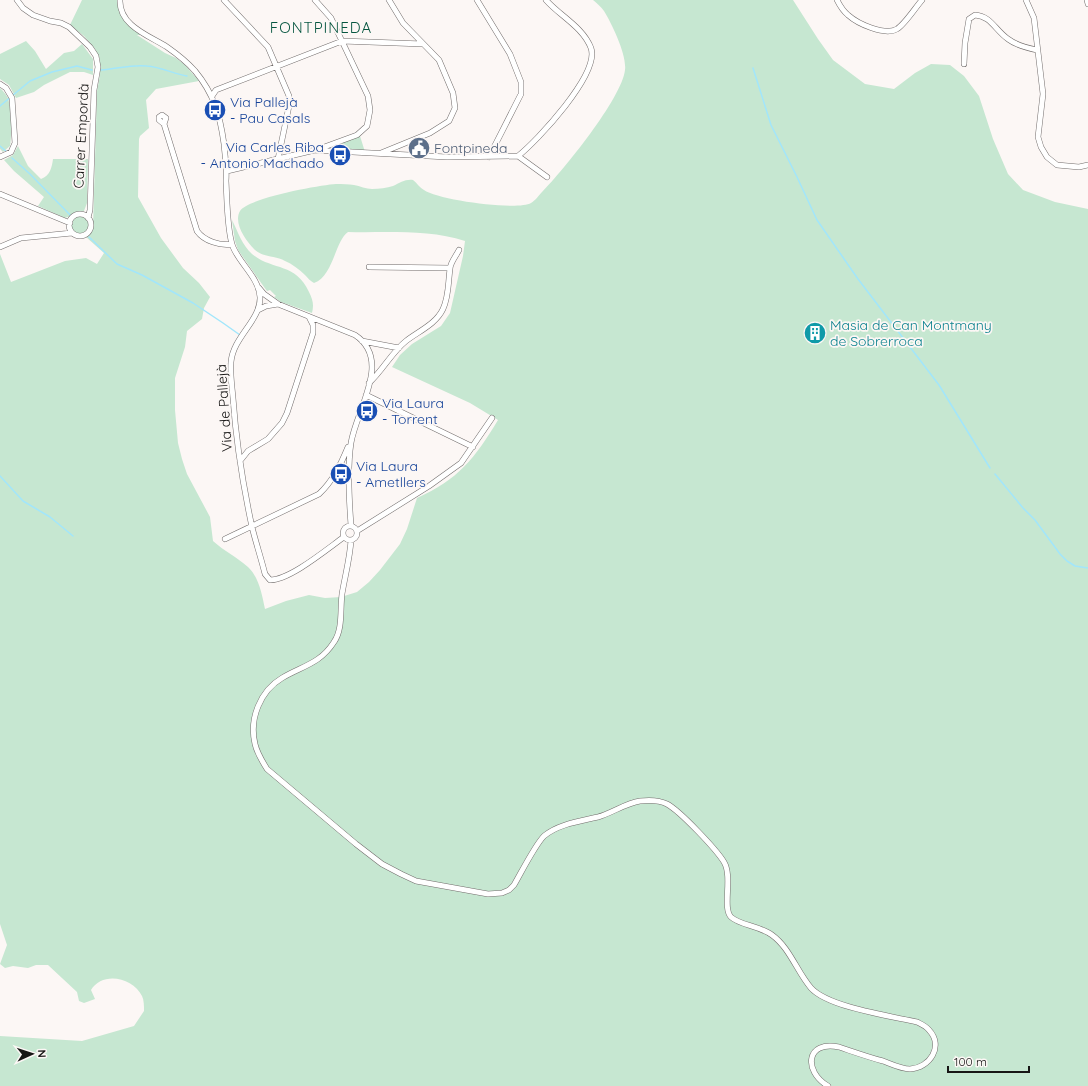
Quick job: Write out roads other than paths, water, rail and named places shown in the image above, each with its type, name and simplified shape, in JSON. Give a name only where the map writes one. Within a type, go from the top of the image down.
[{"type":"street","name":"Carrer Empordà","points":[[17,0],[23,8],[33,15],[50,22],[61,23],[69,27],[90,47],[96,56],[98,68],[94,90],[90,210],[88,218]]},
{"type":"street","points":[[120,0],[121,8],[130,24],[182,58],[196,72],[212,96],[220,122],[227,171],[226,181],[232,244],[238,257],[258,287],[264,294],[278,304],[355,335],[362,340],[371,354],[372,370],[369,383],[351,440],[341,463],[326,487],[319,494],[225,539]]},
{"type":"street","points":[[224,0],[268,47],[289,96],[289,106],[278,159]]},
{"type":"street","points":[[227,171],[315,150],[357,135],[367,126],[370,110],[368,96],[330,18],[315,0]]},
{"type":"street","points":[[380,154],[430,133],[449,121],[455,108],[453,92],[439,60],[403,23],[388,0]]},
{"type":"street","points":[[477,0],[510,54],[521,82],[521,94],[488,157]]},
{"type":"street","points":[[315,150],[447,157],[518,156],[550,126],[576,90],[588,70],[592,56],[591,48],[580,31],[554,10],[546,0]]},
{"type":"street","points":[[837,0],[844,12],[849,17],[883,31],[892,31],[899,28],[922,0]]},
{"type":"street","points":[[1026,0],[1034,18],[1043,94],[1038,137],[1041,147],[1047,157],[1057,165],[1078,167],[1088,165]]},
{"type":"street","points":[[1087,0],[1088,4]]},
{"type":"street","points":[[964,64],[965,43],[969,19],[975,15],[984,16],[1007,39],[1026,48],[1037,50]]},
{"type":"street","points":[[212,96],[216,90],[342,41],[424,44]]},
{"type":"street","points":[[0,84],[6,88],[12,98],[15,144],[11,152],[0,157]]},
{"type":"street","points":[[164,124],[197,231],[204,238],[221,245],[232,244]]},
{"type":"street","points":[[518,156],[547,177]]},
{"type":"street","points":[[0,194],[70,223]]},
{"type":"street","points":[[0,247],[21,238],[72,233],[80,236],[88,233],[91,226],[88,218],[80,214],[73,217],[70,223],[70,230],[72,233]]},
{"type":"street","points":[[369,383],[378,375],[398,348],[430,325],[442,310],[448,288],[450,268],[459,250]]},
{"type":"street","points":[[369,267],[450,268]]},
{"type":"street","points":[[258,287],[260,296],[258,310]]},
{"type":"street","points":[[258,310],[266,306],[278,304]]},
{"type":"street","name":"Via de Pallejà","points":[[258,310],[236,344],[231,361],[234,419],[240,461],[252,526],[265,574],[270,580],[280,578],[299,569],[344,537]]},
{"type":"street","points":[[240,461],[248,451],[268,440],[282,423],[313,333],[313,325],[309,317]]},
{"type":"street","points":[[313,333],[317,328],[327,324]]},
{"type":"street","points":[[362,340],[398,348]]},
{"type":"street","points":[[366,395],[473,447]]},
{"type":"street","points":[[492,418],[461,463],[429,486],[357,531],[356,537],[351,540],[340,604],[339,630],[335,641],[325,654],[314,663],[282,678],[272,685],[264,695],[255,715],[253,726],[255,744],[260,757],[267,769],[382,864],[416,881],[488,894],[509,890],[514,885],[538,844],[545,836],[556,829],[574,822],[606,814],[638,802],[648,800],[666,804],[684,818],[715,849],[725,864],[728,878],[727,909],[729,915],[736,921],[763,930],[778,940],[815,992],[830,1001],[916,1022],[926,1027],[932,1033],[934,1049],[931,1058],[925,1064],[914,1068],[901,1067],[839,1047],[829,1045],[820,1047],[813,1054],[811,1065],[816,1076],[821,1082],[828,1086]]},
{"type":"street","points":[[351,440],[349,470],[351,526]]},
{"type":"street","points":[[238,443],[248,451]]},
{"type":"street","points":[[351,540],[344,537],[344,530],[347,526],[351,526],[356,528],[357,531]]},
{"type":"waterway","points":[[0,106],[30,81],[52,72],[77,66],[92,70]]},
{"type":"waterway","points":[[101,70],[141,66],[157,68],[187,76]]},
{"type":"waterway","points":[[753,68],[771,125],[817,220],[858,279],[939,385],[990,468]]},
{"type":"waterway","points":[[0,146],[7,152]]},
{"type":"waterway","points":[[12,158],[30,174],[72,217]]},
{"type":"waterway","points":[[89,237],[117,264],[142,275],[193,303],[240,335]]},
{"type":"waterway","points":[[995,474],[1035,520],[1060,554],[1075,566],[1088,568]]},
{"type":"waterway","points":[[0,476],[23,501],[50,517],[73,536]]},
{"type":"place","name":"Via Pallejà - Pau Casals","points":[[215,110]]},
{"type":"place","name":"Fontpineda","points":[[419,148]]},
{"type":"place","name":"Via Carles Riba - Antonio Machado","points":[[340,155]]},
{"type":"place","name":"Masia de Can Montmany de Sobrerroca","points":[[815,333]]},
{"type":"place","name":"Via Laura - Torrent","points":[[367,411]]},
{"type":"place","name":"Via Laura - Ametllers","points":[[341,474]]},
{"type":"district","name":"FONTPINEDA","points":[[321,27]]}]
